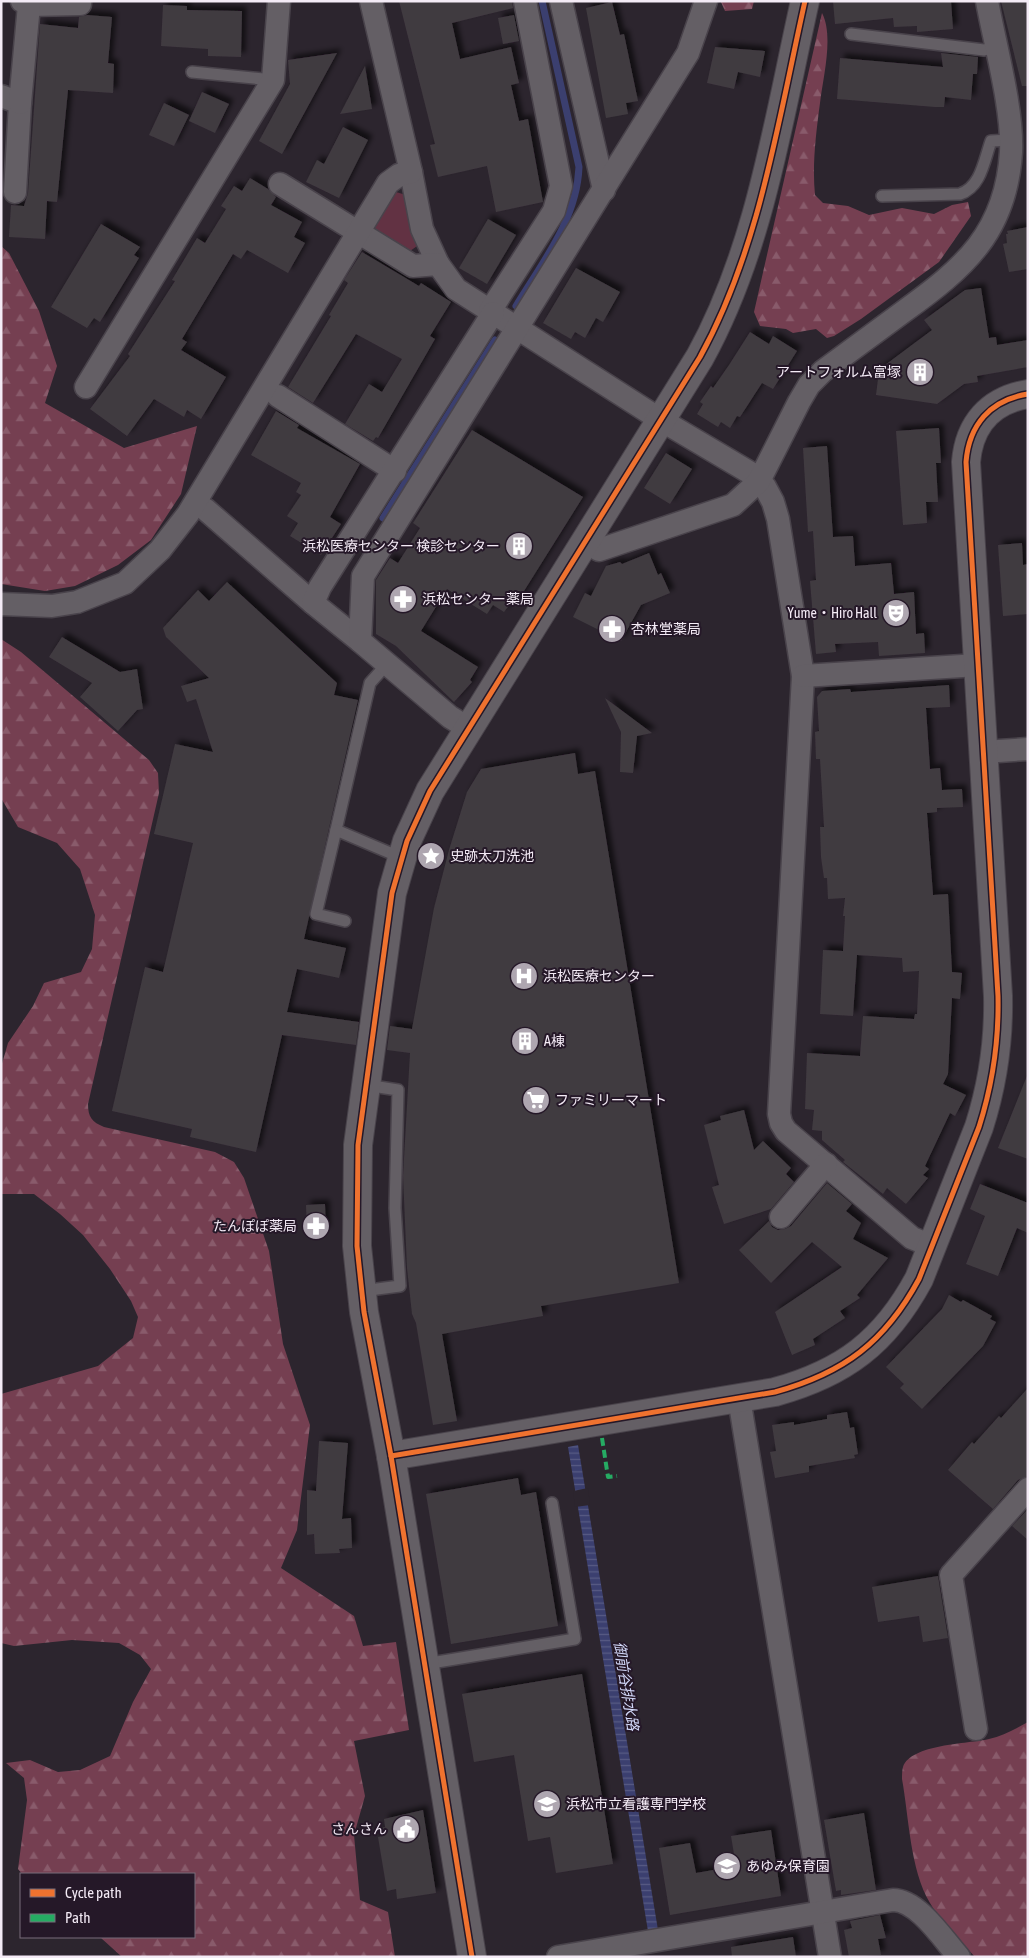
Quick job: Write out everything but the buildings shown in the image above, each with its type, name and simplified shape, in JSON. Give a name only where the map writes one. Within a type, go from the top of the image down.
[{"type":"street","points":[[15,192],[11,99],[26,3],[80,4],[80,1]]},
{"type":"street","points":[[86,387],[273,80],[279,1]]},
{"type":"street","points":[[371,1],[412,172],[422,229],[438,264],[456,288],[661,420],[739,465],[759,481],[773,502],[778,520],[803,676],[779,1114],[781,1123],[786,1131],[912,1238],[932,1246]]},
{"type":"street","points":[[313,603],[320,587],[395,470],[554,211],[561,186],[526,1]]},
{"type":"street","points":[[561,1],[604,190]]},
{"type":"street","points":[[360,641],[363,576],[688,53],[706,1]]},
{"type":"street","points":[[472,1957],[391,1456],[362,1291],[357,1246],[356,1182],[366,1085],[392,893],[402,858],[430,791],[661,420],[718,322],[747,249],[805,1]]},
{"type":"street","points":[[585,541],[599,550],[734,505],[759,481],[809,385],[823,371],[947,280],[968,260],[986,236],[999,209],[1007,180],[1010,140],[1009,120],[987,1]]},
{"type":"street","points":[[1,604],[52,606],[77,602],[125,583],[160,550],[188,514],[388,183],[399,175],[412,172]]},
{"type":"street","points":[[280,184],[413,266],[438,264]]},
{"type":"street","points":[[391,1456],[739,1398],[801,1384],[826,1374],[871,1344],[890,1325],[906,1303],[919,1279],[979,1127],[989,1093],[997,1049],[998,996],[966,462],[967,447],[972,432],[980,418],[992,407],[1006,400],[1028,394]]},
{"type":"street","points":[[278,396],[395,470]]},
{"type":"street","points":[[204,509],[386,664],[450,717],[468,728]]},
{"type":"street","points":[[803,676],[978,665]]},
{"type":"street","points":[[983,752],[1028,749]]},
{"type":"street","points":[[781,1217],[826,1164]]},
{"type":"street","points":[[739,1398],[830,1957]]},
{"type":"street","points":[[976,1728],[951,1575],[1028,1489]]},
{"type":"street","points":[[558,1957],[671,1947],[823,1912],[901,1900],[915,1908],[959,1957]]},
{"type":"lane","points":[[850,34],[984,50],[995,47]]},
{"type":"lane","points":[[192,72],[273,80]]},
{"type":"lane","points":[[882,196],[960,194],[967,191],[978,179],[991,142],[1010,140]]},
{"type":"lane","points":[[345,921],[316,914],[370,683],[386,664]]},
{"type":"lane","points":[[336,830],[402,858]]},
{"type":"lane","points":[[362,1291],[400,1286],[395,1199],[398,1090],[366,1085]]},
{"type":"lane","points":[[425,1664],[575,1639],[552,1503]]},
{"type":"shaded area","points":[[396,192],[406,195],[420,244],[410,251],[374,229]]},
{"type":"green space","points":[[754,1],[752,9],[725,11],[721,2]]},
{"type":"green space","points":[[822,13],[827,33],[827,57],[815,149],[815,195],[823,203],[848,206],[869,215],[902,208],[934,214],[952,205],[968,202],[971,216],[939,262],[861,319],[834,336],[827,338],[816,329],[793,333],[786,329],[760,326],[754,312]]},
{"type":"green space","points":[[1,246],[9,253],[39,311],[57,366],[45,403],[124,448],[197,426],[181,494],[151,540],[118,565],[75,586],[45,591],[1,584]]},
{"type":"green space","points":[[1,639],[21,652],[149,760],[158,773],[159,793],[88,1104],[89,1112],[96,1123],[104,1127],[215,1152],[234,1162],[244,1178],[269,1251],[283,1344],[310,1425],[297,1530],[281,1568],[354,1616],[363,1646],[396,1642],[409,1730],[354,1741],[365,1796],[354,1835],[360,1900],[388,1912],[395,1957],[122,1957],[101,1938],[195,1938],[195,1873],[21,1873],[18,1869],[27,1800],[24,1778],[6,1763],[30,1760],[58,1772],[80,1770],[110,1756],[133,1702],[151,1669],[140,1655],[119,1643],[72,1640],[14,1646],[1,1643],[1,1394],[98,1366],[133,1338],[138,1317],[131,1301],[110,1269],[83,1235],[60,1214],[34,1194],[1,1194],[1,1067],[8,1043],[33,1006],[44,983],[81,972],[92,949],[95,915],[80,869],[57,843],[18,827],[1,798]]},
{"type":"green space","points":[[1028,1722],[1028,1957],[975,1957],[940,1917],[923,1890],[911,1843],[902,1779],[903,1767],[908,1759],[928,1749],[994,1738]]},
{"type":"water","points":[[578,1445],[658,1930],[648,1931],[568,1447]]},
{"type":"pier","points":[[588,1488],[590,1505],[575,1507],[573,1491]]},
{"type":"waterway","points":[[516,306],[547,257],[565,222],[577,186],[579,167],[542,1]]},
{"type":"waterway","points":[[383,518],[495,340]]},
{"type":"marked path","points":[[602,1438],[608,1477],[617,1476]]},
{"type":"cycle path","points":[[472,1957],[391,1456],[364,1312],[357,1246],[358,1145],[392,893],[407,841],[430,791],[700,357],[721,315],[738,272],[765,183],[805,1]]},
{"type":"cycle path","points":[[391,1456],[775,1392],[800,1384],[842,1365],[877,1337],[892,1321],[906,1301],[919,1279],[979,1127],[994,1062],[998,996],[966,462],[972,437],[984,416],[992,408],[1003,402],[1028,394]]},
{"type":"place","name":"アートフォルム富塚","points":[[920,372]]},
{"type":"place","name":"浜松医療センター 検診センター","points":[[519,546]]},
{"type":"place","name":"浜松センター薬局","points":[[403,599]]},
{"type":"place","name":"Yume・Hiro Hall","points":[[896,613]]},
{"type":"place","name":"杏林堂薬局","points":[[612,629]]},
{"type":"place","name":"史跡太刀洗池","points":[[431,856]]},
{"type":"place","name":"浜松医療センター","points":[[524,976]]},
{"type":"place","name":"A棟","points":[[525,1041]]},
{"type":"place","name":"ファミリーマート","points":[[536,1100]]},
{"type":"place","name":"たんぽぽ薬局","points":[[316,1226]]},
{"type":"place","name":"浜松市立看護専門学校","points":[[547,1804]]},
{"type":"place","name":"さんさん","points":[[406,1829]]},
{"type":"place","name":"あゆみ保育園","points":[[727,1866]]},
{"type":"water label","name":"御前谷排水路","points":[[626,1686]]}]
